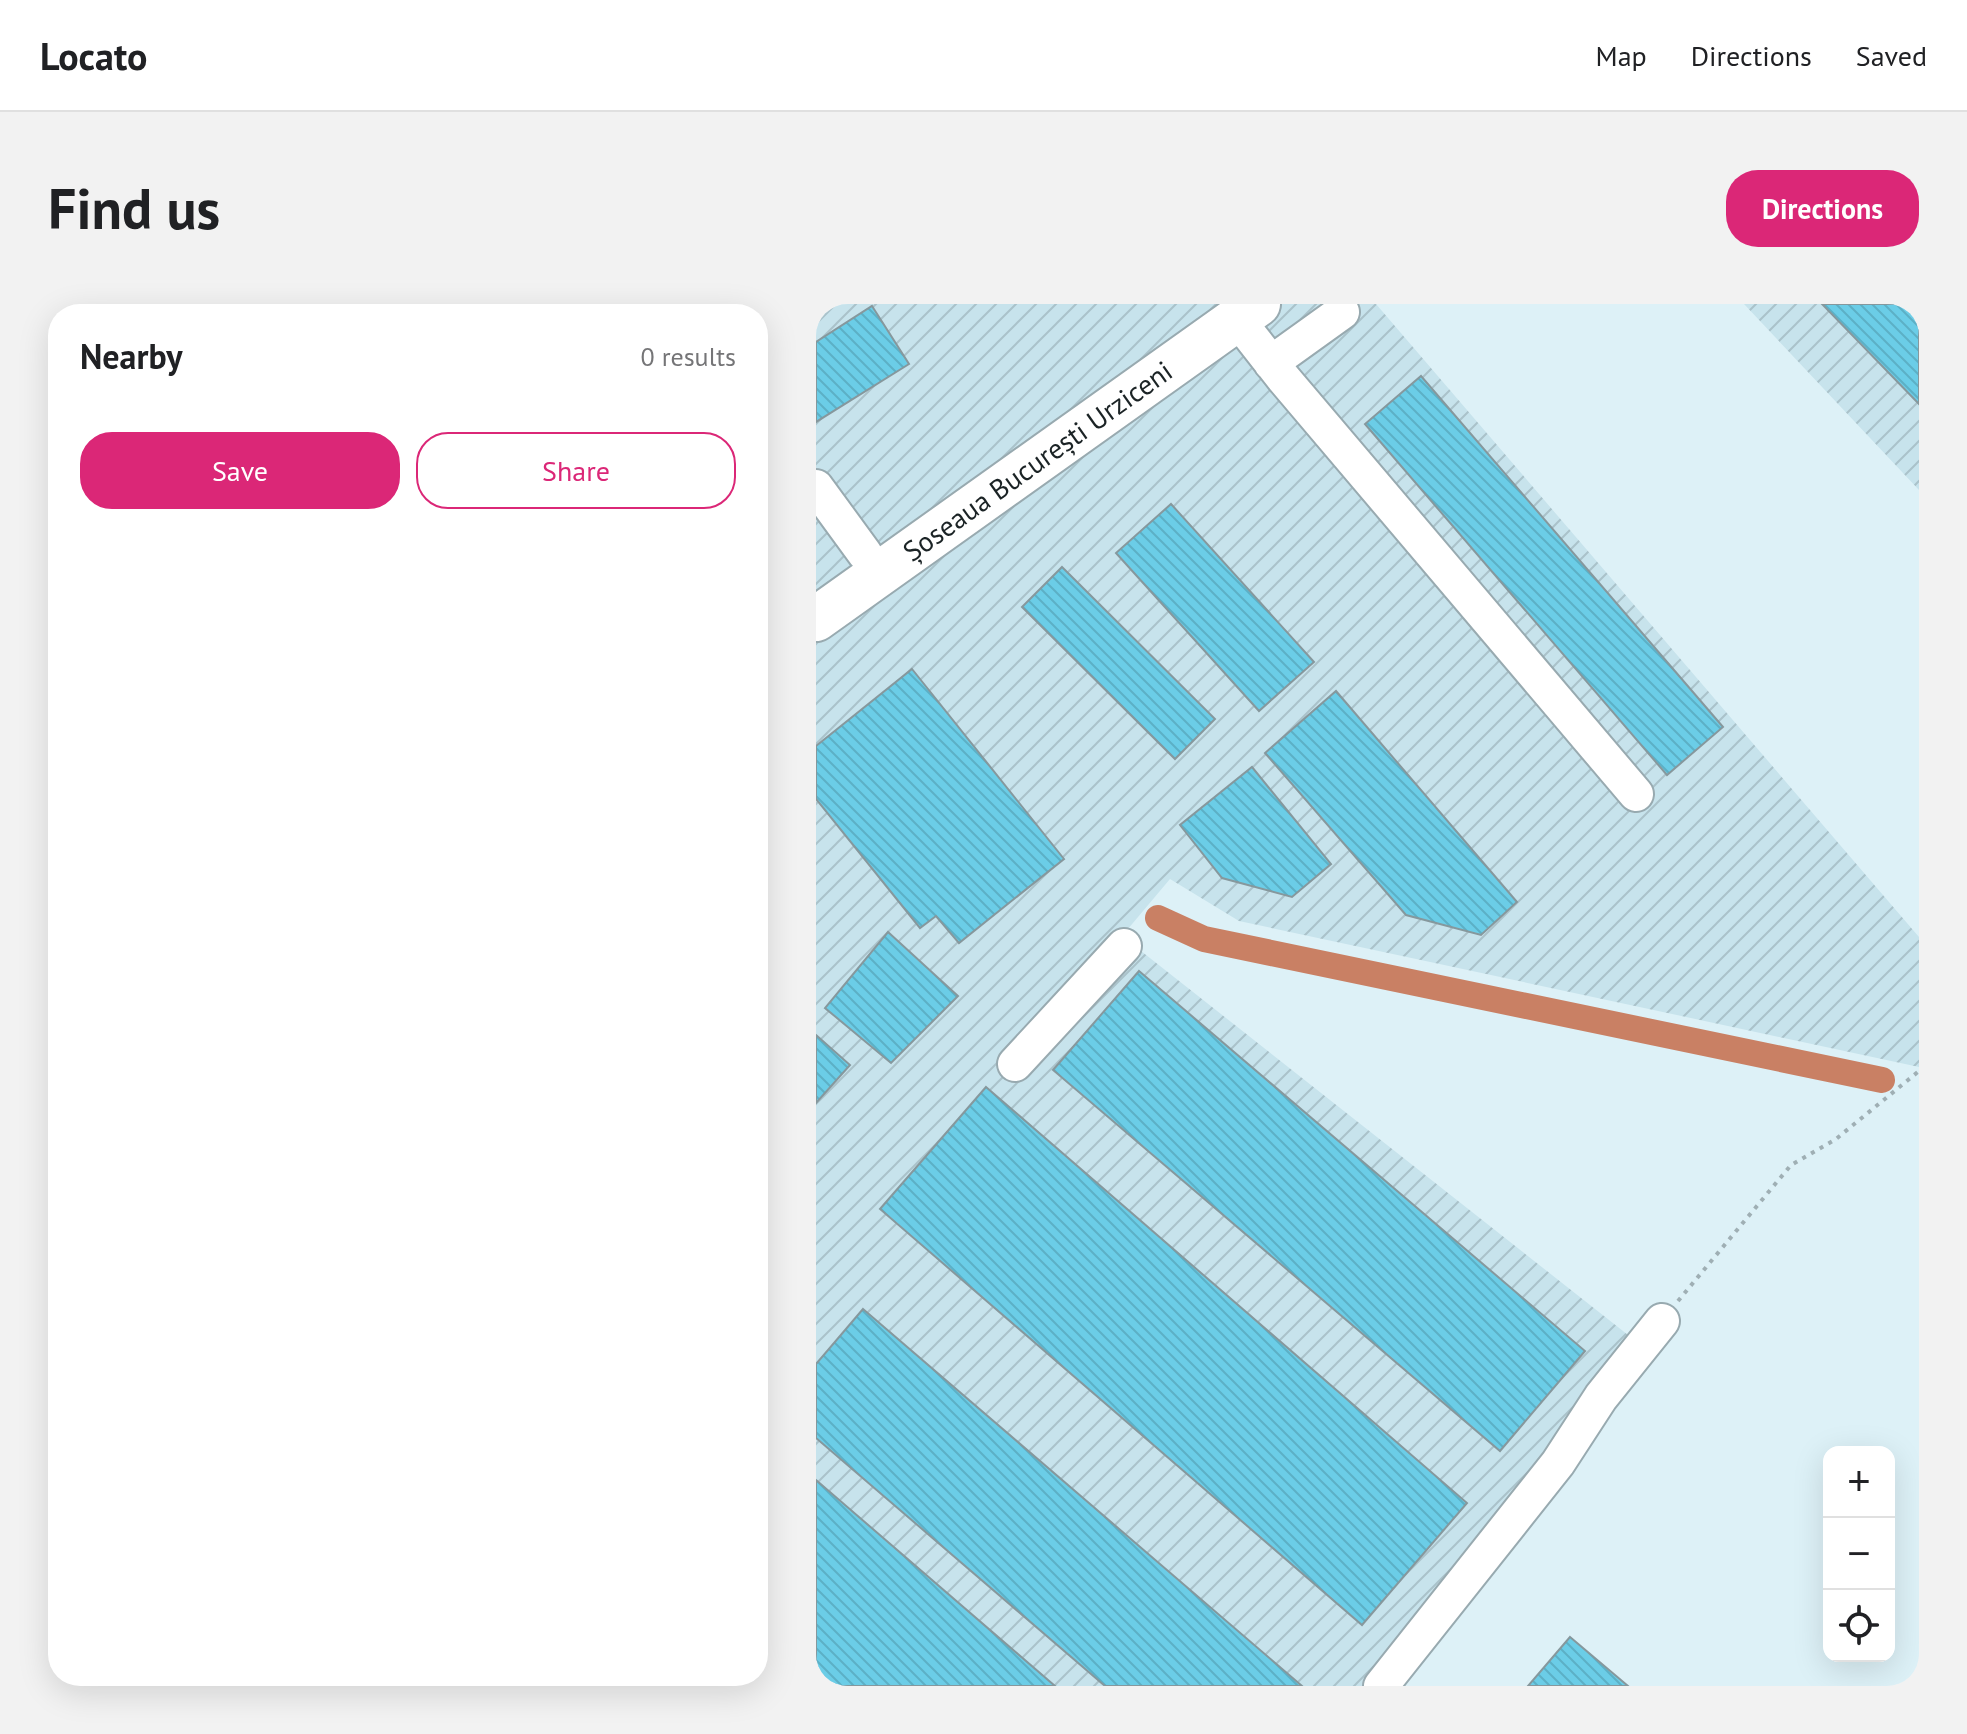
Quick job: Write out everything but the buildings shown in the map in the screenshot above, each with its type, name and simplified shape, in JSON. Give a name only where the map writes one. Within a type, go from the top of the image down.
[{"type":"highway","name":"Șoseaua București Urziceni","points":[[816,589],[1237,309]]},
{"type":"highway","name":"Șoseaua București Urziceni","points":[[816,619],[1237,309]]},
{"type":"lane","points":[[1237,309],[1271,363],[1636,794]]},
{"type":"lane","points":[[1271,363],[1342,312]]},
{"type":"lane","points":[[816,487],[865,554]]},
{"type":"lane","points":[[1015,1064],[1124,946]]},
{"type":"lane","points":[[1381,1686],[1418,1635],[1558,1463],[1601,1397],[1662,1321]]},
{"type":"path","points":[[1662,1321],[1791,1165],[1836,1139],[1919,1071]]},
{"type":"shaded area","points":[[816,304],[1376,304],[1919,937],[1919,1067],[1239,921],[1170,879],[1122,936],[1642,1346],[1381,1686],[816,1686]]},
{"type":"shaded area","points":[[1744,304],[1919,304],[1919,490]]},
{"type":"waterway","points":[[1158,918],[1204,939],[1882,1080]]}]
